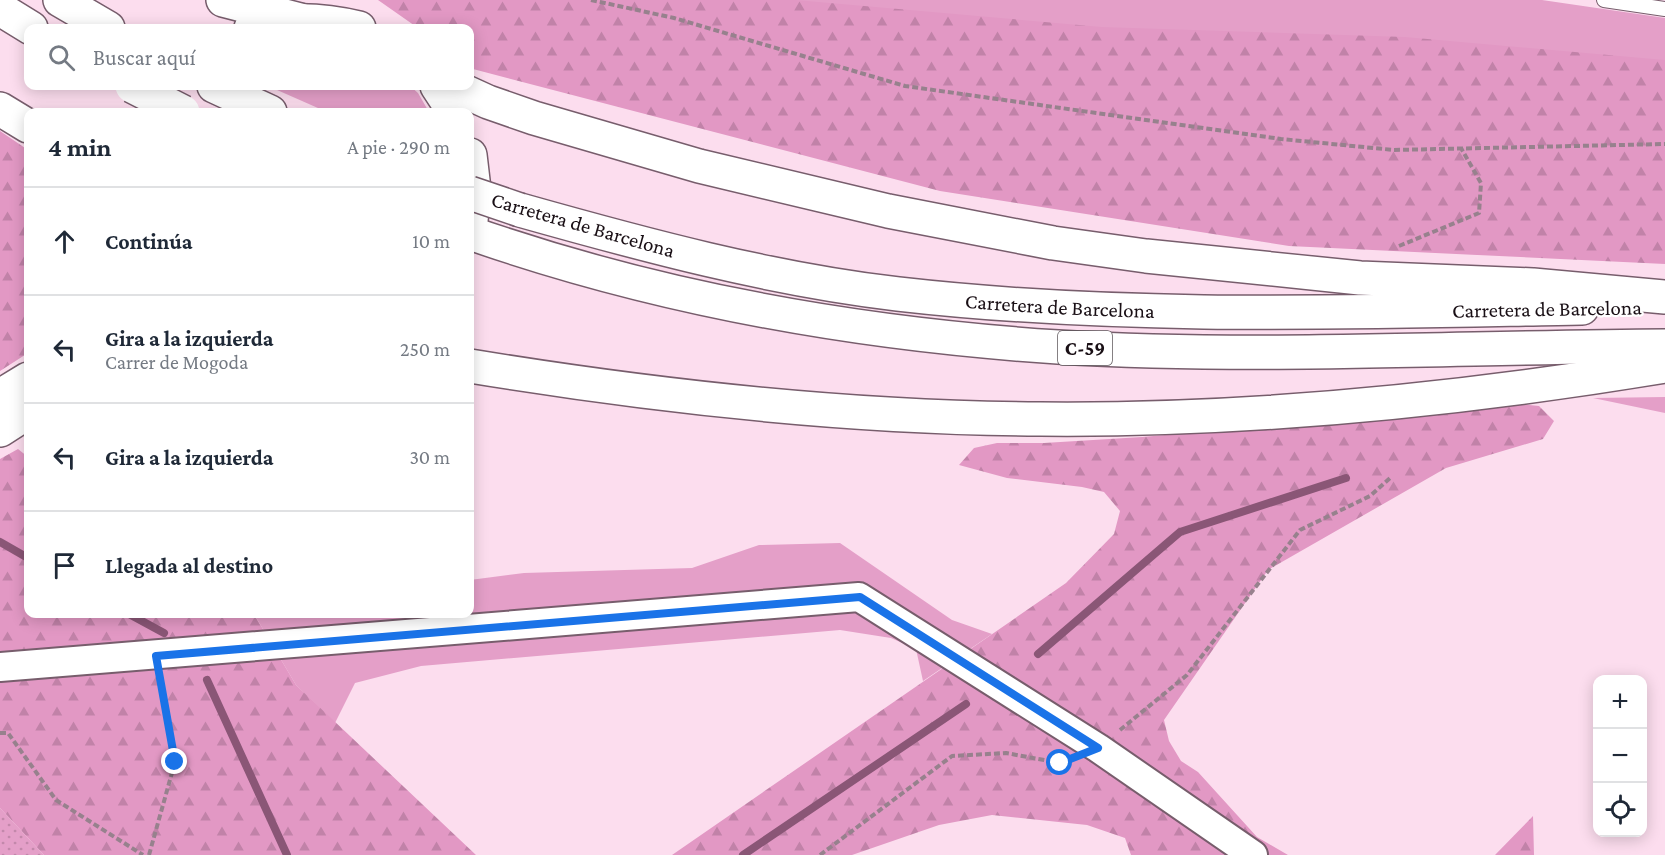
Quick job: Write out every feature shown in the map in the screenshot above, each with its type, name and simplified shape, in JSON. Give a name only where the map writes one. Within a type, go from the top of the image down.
[{"type":"main road","points":[[60,0],[101,24]]},
{"type":"main road","points":[[223,0],[300,20]]},
{"type":"main road","points":[[0,9],[24,24]]},
{"type":"main road","points":[[268,24],[286,20],[320,20],[340,24]]},
{"type":"main road","points":[[140,90],[175,108]]},
{"type":"main road","points":[[154,108],[164,90]]},
{"type":"main road","points":[[223,90],[261,108]]},
{"type":"main road","points":[[440,90],[452,108]]},
{"type":"main road","points":[[462,90],[534,118],[699,166],[888,211],[1042,241],[1146,256],[1360,278],[1533,285],[1665,297]]},
{"type":"main road","points":[[0,109],[24,124]]},
{"type":"main road","name":"Carretera de Barcelona","points":[[474,193],[520,210],[711,261],[895,293],[990,303],[1192,311],[1665,307]]},
{"type":"main road","name":"Carretera de Barcelona","points":[[474,233],[514,248],[649,286],[776,314],[964,339],[1060,347],[1218,351],[1665,346]]},
{"type":"main road","points":[[474,367],[597,387],[755,405],[905,415],[1041,419],[1136,418],[1308,410],[1506,390],[1665,366]]},
{"type":"main road","points":[[0,396],[24,381]]},
{"type":"main road","points":[[0,430],[24,415]]},
{"type":"street","points":[[0,667],[860,597],[1098,748],[1253,855]]},
{"type":"lane","points":[[1604,0],[1665,9]]},
{"type":"path","points":[[591,0],[674,18],[905,86],[1281,139],[1394,150],[1665,144]]},
{"type":"path","points":[[1399,246],[1479,213],[1481,183],[1461,148]]},
{"type":"path","points":[[820,855],[952,756],[1006,753],[1060,763],[1098,748],[1187,675],[1300,530],[1370,496],[1390,478]]},
{"type":"path","points":[[149,855],[175,762],[156,656]]},
{"type":"path","points":[[0,733],[8,733],[56,800],[143,855]]},
{"type":"shaded area","points":[[726,0],[1542,0],[1665,18],[1665,73],[959,34]]},
{"type":"shaded area","points":[[277,90],[415,90],[427,108],[318,108]]},
{"type":"shaded area","points":[[1665,397],[1665,413],[1593,398]]},
{"type":"shaded area","points":[[840,543],[952,620],[992,634],[923,681],[916,649],[891,638],[840,630],[421,666],[355,683],[335,723],[296,685],[256,618],[474,618],[474,579],[524,573],[692,568],[759,545]]},
{"type":"shaded area","points":[[0,808],[44,855],[0,855]]},
{"type":"green space","points":[[378,0],[796,0],[1102,27],[1405,37],[1665,60],[1665,264],[1289,246],[940,191],[474,69],[474,24],[412,24]]},
{"type":"green space","points":[[0,131],[24,147],[24,356],[0,371]]},
{"type":"green space","points":[[1519,404],[1539,406],[1554,421],[1543,439],[1446,468],[1268,570],[1164,720],[1169,741],[1181,761],[1198,772],[1257,837],[1288,855],[1131,855],[1125,838],[1087,825],[992,815],[939,825],[852,855],[672,855],[1066,583],[1114,534],[1120,511],[1104,492],[1082,487],[1007,478],[959,465],[974,448],[997,443],[1044,443],[1142,437]]},
{"type":"green space","points":[[18,449],[24,454],[24,618],[256,618],[296,685],[476,855],[44,855],[0,808],[0,459]]},
{"type":"green space","points":[[1533,816],[1534,855],[1495,855]]},
{"type":"waterway","points":[[1038,654],[1180,532],[1346,478]]},
{"type":"waterway","points":[[0,542],[24,556]]},
{"type":"waterway","points":[[136,618],[164,633]]},
{"type":"waterway","points":[[207,680],[287,855]]},
{"type":"waterway","points":[[743,855],[966,704]]},
{"type":"route","points":[[175,762],[156,656],[860,597],[1098,748],[1060,763]]}]
